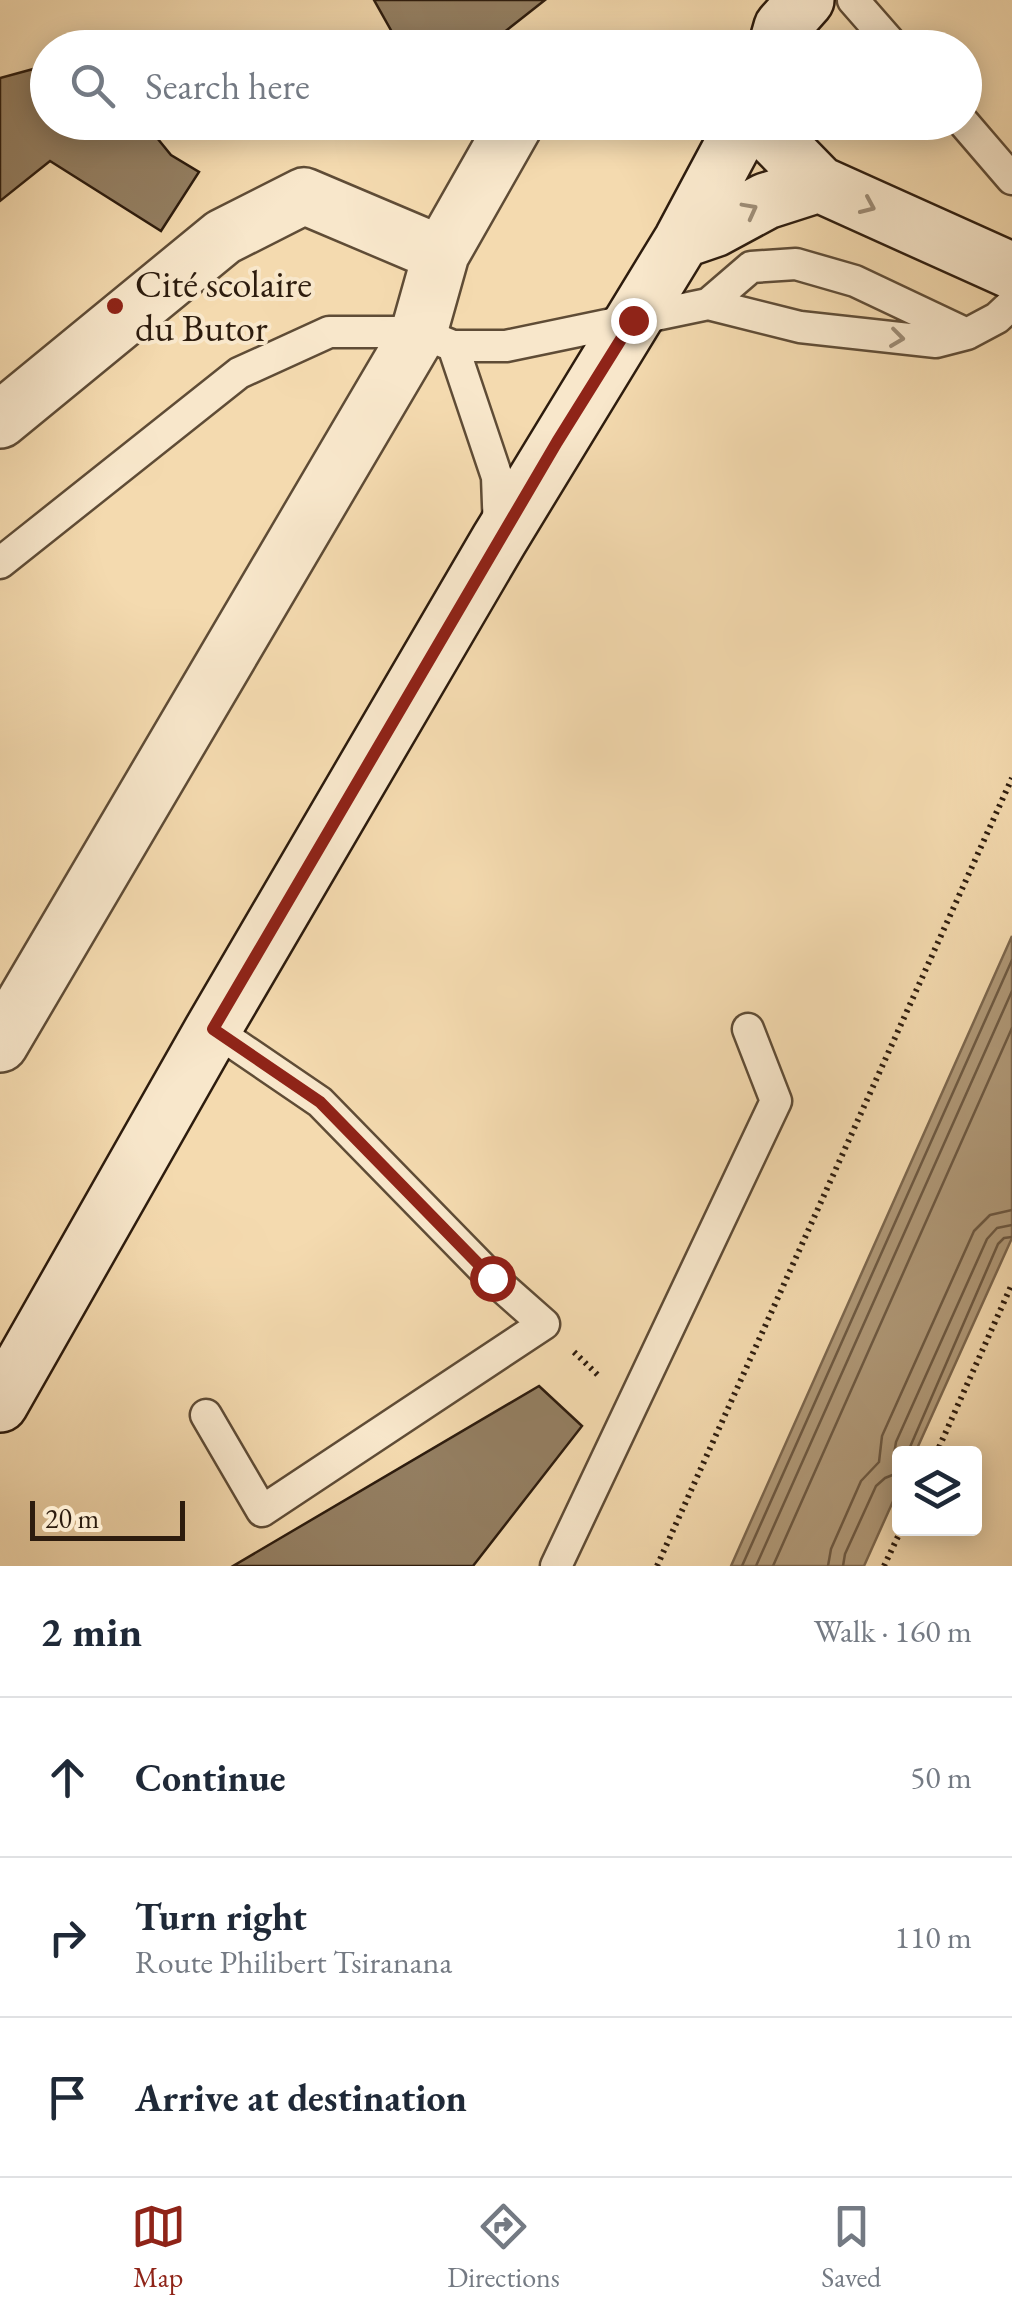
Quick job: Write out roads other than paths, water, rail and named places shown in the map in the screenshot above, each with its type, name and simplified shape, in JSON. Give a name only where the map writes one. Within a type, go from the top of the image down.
[{"type":"main road","points":[[0,1044],[436,339],[441,254],[506,140]]},
{"type":"main road","points":[[0,1404],[213,1029],[499,540],[682,240],[735,140]]},
{"type":"main road","points":[[777,140],[819,184],[1012,270]]},
{"type":"main road","points":[[682,240],[766,202],[819,184]]},
{"type":"main road","points":[[0,420],[223,236],[304,196],[441,254]]},
{"type":"lane","points":[[853,0],[879,30]]},
{"type":"lane","points":[[978,140],[1012,179]]},
{"type":"lane","points":[[708,304],[751,267],[796,264],[855,281],[967,334]]},
{"type":"lane","points":[[0,563],[240,373],[329,332],[506,346],[708,304],[800,327],[936,342],[967,334],[998,318],[1012,304]]},
{"type":"lane","points":[[436,339],[496,477],[499,540]]},
{"type":"lane","points":[[206,1416],[262,1512],[544,1324],[492,1278],[320,1102],[213,1029]]},
{"type":"lane","points":[[556,1566],[776,1102],[748,1029]]},
{"type":"water","points":[[1012,936],[1012,1238],[918,1446],[892,1446],[892,1504],[864,1566],[731,1566]]},
{"type":"place","name":"Cité scolaire du Butor","points":[[115,306]]}]
